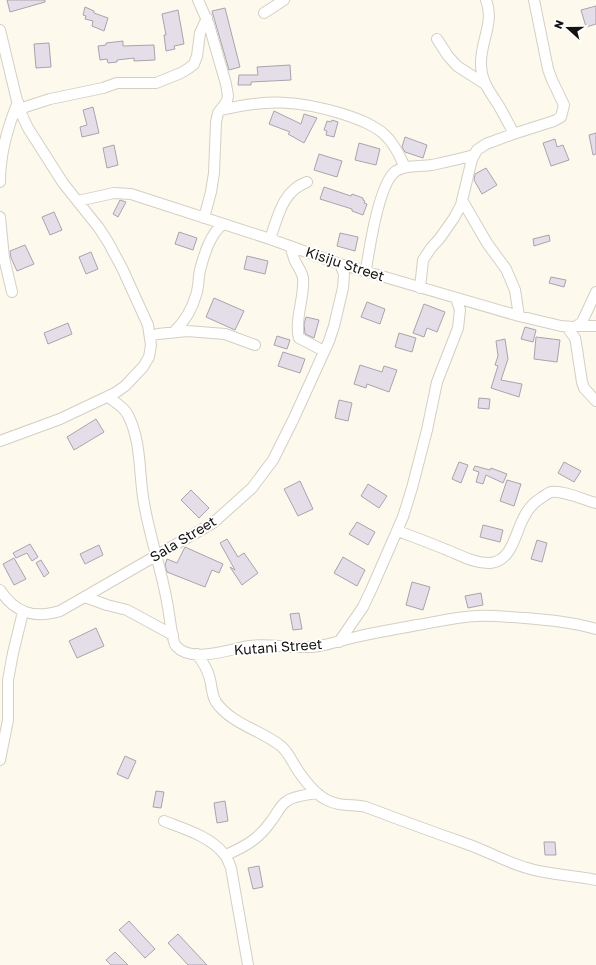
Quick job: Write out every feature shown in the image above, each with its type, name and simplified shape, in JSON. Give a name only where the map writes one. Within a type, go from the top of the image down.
[{"type":"street","points":[[198,0],[206,18],[226,84],[228,96],[227,101],[217,117],[215,126],[214,173],[204,218]]},
{"type":"street","points":[[264,13],[284,0]]},
{"type":"street","points":[[486,0],[490,17],[480,62],[483,79],[514,134]]},
{"type":"street","points":[[420,288],[424,260],[431,248],[454,218],[462,200],[472,159],[477,150],[486,144],[554,122],[561,117],[564,105],[548,69],[534,0]]},
{"type":"street","points":[[0,182],[7,135],[12,115],[18,106],[103,88],[117,83],[156,83],[181,73],[194,64],[197,56],[200,33],[206,18]]},
{"type":"street","points":[[0,30],[18,106],[33,138],[64,183],[99,228],[122,268],[148,324],[151,345],[149,357],[143,367],[125,386],[108,397],[60,419],[0,441]]},
{"type":"street","points":[[437,39],[448,56],[457,66],[485,84]]},
{"type":"street","points":[[221,110],[246,104],[286,102],[306,104],[327,109],[368,123],[383,134],[393,144],[405,167]]},
{"type":"street","points":[[366,270],[381,200],[390,177],[395,172],[405,167],[429,165],[474,156]]},
{"type":"street","points":[[270,239],[284,200],[300,184],[307,182]]},
{"type":"street","name":"Kisiju Street","points":[[78,201],[114,193],[131,194],[270,239],[340,264],[366,270],[420,288],[519,316],[572,327],[596,326]]},
{"type":"street","points":[[462,200],[487,243],[506,269],[515,290],[519,316]]},
{"type":"street","points":[[0,217],[4,258],[12,292]]},
{"type":"street","points":[[174,332],[184,323],[190,310],[197,293],[200,271],[210,242],[217,229],[223,224]]},
{"type":"street","points":[[290,246],[303,279],[301,311],[297,332],[299,338],[324,351]]},
{"type":"street","name":"Sala Street","points":[[23,612],[50,614],[60,611],[213,523],[252,488],[273,460],[294,418],[334,326],[343,288],[344,274],[340,264]]},
{"type":"street","points":[[596,292],[582,322],[572,327],[584,388],[596,401]]},
{"type":"street","points":[[339,642],[363,607],[398,531],[414,481],[437,382],[458,328],[460,310],[456,298]]},
{"type":"street","points":[[150,336],[186,331],[225,334],[255,345]]},
{"type":"street","name":"Kutani Street","points":[[108,397],[119,404],[128,414],[136,436],[143,497],[164,582],[172,635],[175,645],[183,651],[206,654],[250,646],[319,646],[357,637],[473,616],[495,616],[561,622],[583,625],[596,629]]},
{"type":"street","points":[[398,531],[479,562],[491,563],[506,556],[523,518],[534,502],[542,497],[551,492],[596,503]]},
{"type":"street","points":[[0,590],[3,602],[23,612],[8,680],[8,720],[0,759]]},
{"type":"street","points":[[85,597],[127,610],[172,635]]},
{"type":"street","points":[[197,654],[208,674],[211,690],[216,703],[242,724],[260,732],[281,746],[287,752],[300,774],[317,794],[325,799],[339,804],[355,804],[366,807],[468,844],[504,860],[528,868],[596,880]]},
{"type":"street","points":[[226,855],[246,846],[257,838],[272,821],[283,804],[288,800],[295,797],[317,794]]},
{"type":"street","points":[[164,821],[193,832],[206,839],[218,847],[226,855],[232,874],[248,965]]},
{"type":"building","points":[[7,0],[45,0],[45,2],[10,12]]},
{"type":"building","points":[[596,6],[596,24],[586,27],[581,10]]},
{"type":"building","points":[[85,7],[94,11],[94,13],[108,18],[104,31],[92,26],[93,21],[85,19],[86,16],[83,15]]},
{"type":"building","points":[[225,8],[240,67],[229,70],[212,11]]},
{"type":"building","points":[[178,10],[184,44],[174,46],[175,49],[166,51],[164,35],[166,35],[162,14]]},
{"type":"building","points":[[123,41],[123,46],[154,45],[155,60],[134,61],[134,58],[117,60],[117,62],[108,63],[107,59],[100,60],[98,46],[106,45],[106,43]]},
{"type":"building","points":[[49,43],[51,67],[36,68],[34,44]]},
{"type":"building","points":[[290,65],[291,80],[251,82],[251,85],[238,85],[239,75],[258,75],[257,67]]},
{"type":"building","points":[[93,107],[99,133],[82,137],[80,127],[87,125],[83,110]]},
{"type":"building","points":[[274,111],[301,124],[304,114],[317,118],[304,143],[288,134],[290,132],[269,124]]},
{"type":"building","points":[[332,120],[338,122],[334,137],[326,135],[327,131],[324,130],[327,121],[331,122]]},
{"type":"building","points":[[596,133],[596,154],[593,155],[589,135]]},
{"type":"building","points":[[405,137],[427,145],[423,158],[405,152],[402,147]]},
{"type":"building","points":[[555,139],[557,147],[563,145],[569,160],[551,166],[543,143]]},
{"type":"building","points":[[359,143],[380,149],[376,165],[355,160]]},
{"type":"building","points":[[114,145],[118,165],[107,168],[103,148]]},
{"type":"building","points":[[319,154],[342,161],[337,177],[314,170]]},
{"type":"building","points":[[486,168],[497,185],[482,194],[474,180],[475,174]]},
{"type":"building","points":[[324,187],[351,196],[352,194],[363,198],[365,201],[364,203],[367,204],[363,215],[352,211],[352,209],[320,199]]},
{"type":"building","points":[[120,200],[126,202],[118,217],[113,214]]},
{"type":"building","points":[[54,212],[62,230],[50,235],[42,217]]},
{"type":"building","points":[[179,232],[197,238],[193,250],[175,244]]},
{"type":"building","points":[[340,233],[358,237],[355,251],[337,246]]},
{"type":"building","points":[[549,235],[550,241],[534,246],[533,239]]},
{"type":"building","points":[[25,245],[34,264],[17,271],[11,258],[10,251]]},
{"type":"building","points":[[91,252],[98,269],[86,274],[79,257]]},
{"type":"building","points":[[247,256],[268,261],[265,274],[244,269]]},
{"type":"building","points":[[551,277],[566,280],[564,287],[549,283]]},
{"type":"building","points":[[214,298],[244,311],[235,330],[206,317]]},
{"type":"building","points":[[367,302],[385,309],[380,324],[361,317]]},
{"type":"building","points":[[424,304],[445,312],[437,332],[427,328],[424,337],[413,333]]},
{"type":"building","points":[[306,317],[319,320],[314,338],[305,334],[304,324]]},
{"type":"building","points":[[68,323],[72,334],[48,344],[44,333]]},
{"type":"building","points":[[525,327],[536,330],[533,342],[521,339]]},
{"type":"building","points":[[399,333],[416,338],[412,352],[395,347]]},
{"type":"building","points":[[277,336],[290,340],[287,349],[274,345]]},
{"type":"building","points":[[536,337],[560,340],[557,362],[534,359]]},
{"type":"building","points":[[505,339],[508,359],[501,380],[522,384],[519,397],[491,388],[498,366],[495,365],[498,356],[496,341]]},
{"type":"building","points":[[283,352],[305,359],[300,373],[278,366]]},
{"type":"building","points":[[360,365],[382,372],[384,366],[397,370],[389,392],[367,384],[366,388],[354,384]]},
{"type":"building","points":[[479,398],[490,399],[489,409],[478,408]]},
{"type":"building","points":[[339,400],[352,403],[348,421],[335,418]]},
{"type":"building","points":[[96,419],[104,432],[74,450],[67,437]]},
{"type":"building","points":[[459,462],[468,465],[461,483],[452,479]]},
{"type":"building","points":[[564,462],[581,471],[574,482],[558,473]]},
{"type":"building","points":[[475,466],[490,470],[491,468],[507,474],[503,483],[486,475],[483,484],[476,482],[479,472],[473,470]]},
{"type":"building","points":[[507,480],[521,484],[514,506],[500,501]]},
{"type":"building","points":[[300,481],[313,509],[298,516],[284,489]]},
{"type":"building","points":[[368,484],[387,496],[379,508],[361,496]]},
{"type":"building","points":[[191,490],[209,508],[199,518],[181,500]]},
{"type":"building","points":[[357,522],[375,532],[368,545],[349,534]]},
{"type":"building","points":[[483,525],[503,530],[500,542],[480,537]]},
{"type":"building","points":[[227,539],[238,557],[244,553],[258,573],[242,585],[230,567],[235,570],[220,543]]},
{"type":"building","points":[[537,540],[547,543],[542,562],[531,559]]},
{"type":"building","points":[[30,544],[38,557],[32,561],[27,553],[16,558],[13,553]]},
{"type":"building","points":[[99,545],[103,555],[85,564],[80,554]]},
{"type":"building","points":[[185,547],[223,564],[219,573],[212,570],[205,587],[167,572],[165,565],[167,559],[177,563]]},
{"type":"building","points":[[343,557],[365,570],[357,586],[334,573]]},
{"type":"building","points":[[14,558],[26,579],[14,585],[3,564]]},
{"type":"building","points":[[41,560],[49,573],[44,577],[36,563]]},
{"type":"building","points":[[412,582],[430,587],[423,610],[406,605]]},
{"type":"building","points":[[481,593],[483,605],[468,608],[465,596]]},
{"type":"building","points":[[299,613],[302,629],[293,630],[290,614]]},
{"type":"building","points":[[96,628],[104,646],[77,658],[69,641]]},
{"type":"building","points":[[125,756],[136,761],[128,779],[117,774]]},
{"type":"building","points":[[156,791],[164,792],[161,808],[153,807]]},
{"type":"building","points":[[225,801],[228,821],[217,823],[214,803]]},
{"type":"building","points":[[544,842],[555,842],[556,855],[545,855]]},
{"type":"building","points":[[259,866],[263,887],[253,889],[248,868]]},
{"type":"building","points":[[129,921],[155,949],[145,958],[119,930]]},
{"type":"building","points":[[178,934],[207,965],[188,965],[168,943]]},
{"type":"building","points":[[115,952],[128,965],[111,965],[106,960]]}]
